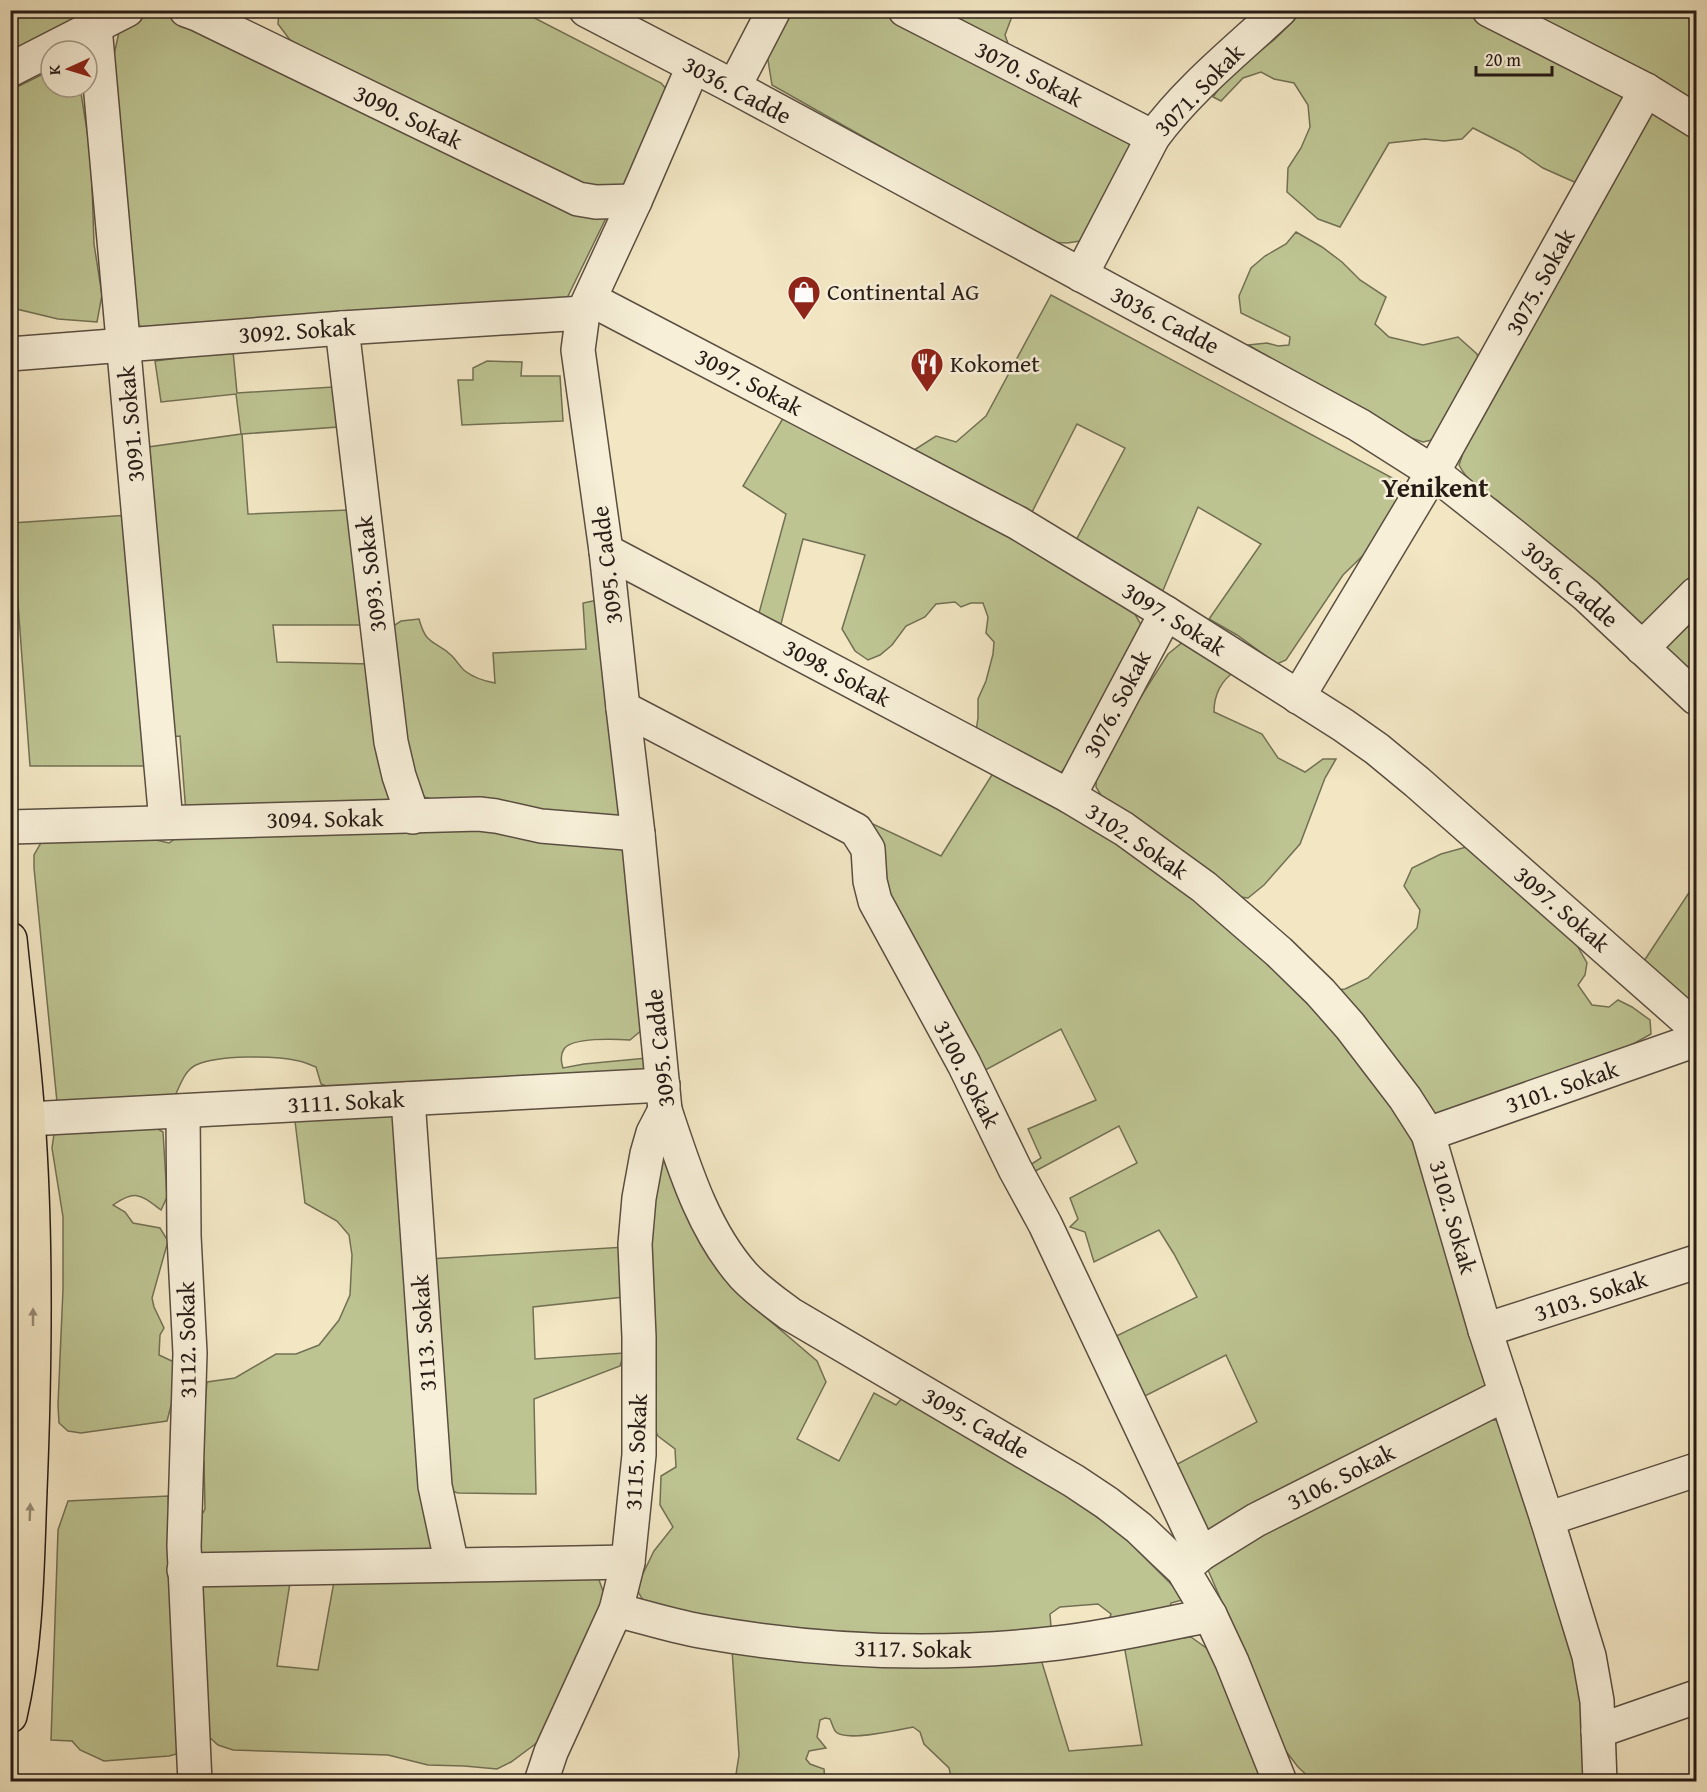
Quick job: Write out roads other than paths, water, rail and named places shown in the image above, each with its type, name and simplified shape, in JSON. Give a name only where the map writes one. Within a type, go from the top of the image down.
[{"type":"main road","points":[[10,939],[28,1119],[33,1239],[32,1452],[23,1644],[10,1716]]},
{"type":"street","points":[[10,70],[127,10]]},
{"type":"street","name":"3036. Cadde","points":[[586,10],[734,87],[1359,425],[1433,472],[1586,595],[1696,698]]},
{"type":"street","points":[[734,87],[774,10]]},
{"type":"street","name":"3070. Sokak","points":[[905,10],[1153,137]]},
{"type":"street","name":"3071. Sokak","points":[[1081,275],[1153,137],[1166,119],[1205,78],[1280,10]]},
{"type":"street","points":[[1489,10],[1646,90],[1696,121]]},
{"type":"street","name":"3090. Sokak","points":[[194,12],[578,199],[596,202],[635,201]]},
{"type":"street","name":"3091. Sokak","points":[[95,27],[166,822]]},
{"type":"street","name":"3095. Cadde","points":[[693,67],[587,306],[580,326],[578,350],[606,551],[638,834],[664,1097],[687,1175],[728,1256],[745,1277],[790,1314],[1090,1492],[1139,1528],[1192,1562],[1210,1615],[1232,1662],[1280,1782]]},
{"type":"street","name":"3075. Sokak","points":[[1298,697],[1433,472],[1646,90]]},
{"type":"street","name":"3092. Sokak","points":[[10,354],[587,306]]},
{"type":"street","name":"3097. Sokak","points":[[587,306],[1018,524],[1166,613],[1298,697],[1377,749],[1696,1028]]},
{"type":"street","name":"3093. Sokak","points":[[342,328],[391,742],[399,776],[413,817]]},
{"type":"street","name":"3098. Sokak","points":[[606,551],[1069,795]]},
{"type":"street","points":[[1642,648],[1696,594]]},
{"type":"street","name":"3076. Sokak","points":[[1069,795],[1166,613]]},
{"type":"street","name":"3100. Sokak","points":[[623,708],[856,830],[868,849],[870,881],[875,901],[964,1064],[1015,1169],[1045,1224],[1192,1562]]},
{"type":"street","name":"3102. Sokak","points":[[1069,795],[1124,829],[1204,887],[1279,952],[1320,992],[1350,1026],[1405,1098],[1428,1134],[1485,1330],[1589,1656],[1597,1701],[1600,1782]]},
{"type":"street","name":"3094. Sokak","points":[[10,827],[487,815],[541,826],[638,834]]},
{"type":"street","name":"3101. Sokak","points":[[1428,1134],[1696,1040]]},
{"type":"street","name":"3111. Sokak","points":[[28,1119],[408,1099],[664,1097]]},
{"type":"street","name":"3115. Sokak","points":[[541,1782],[551,1752],[616,1610],[628,1562],[639,1455],[639,1337],[635,1244],[646,1154],[664,1097]]},
{"type":"street","name":"3113. Sokak","points":[[408,1099],[435,1486],[452,1565]]},
{"type":"street","name":"3112. Sokak","points":[[183,1111],[184,1236],[190,1353],[184,1488],[184,1570],[195,1782]]},
{"type":"street","name":"3103. Sokak","points":[[1485,1330],[1696,1262]]},
{"type":"street","name":"3106. Sokak","points":[[1192,1562],[1256,1520],[1506,1394]]},
{"type":"street","points":[[1547,1519],[1696,1470]]},
{"type":"street","points":[[184,1570],[628,1562]]},
{"type":"street","name":"3117. Sokak","points":[[616,1610],[699,1631],[803,1645],[886,1651],[989,1649],[1057,1643],[1097,1638],[1210,1615]]},
{"type":"street","points":[[1598,1731],[1696,1697]]},
{"type":"place","name":"Continental AG","points":[[804,321]]},
{"type":"place","name":"Kokomet","points":[[927,393]]},
{"type":"district","name":"Yenikent","points":[[1435,488]]}]
